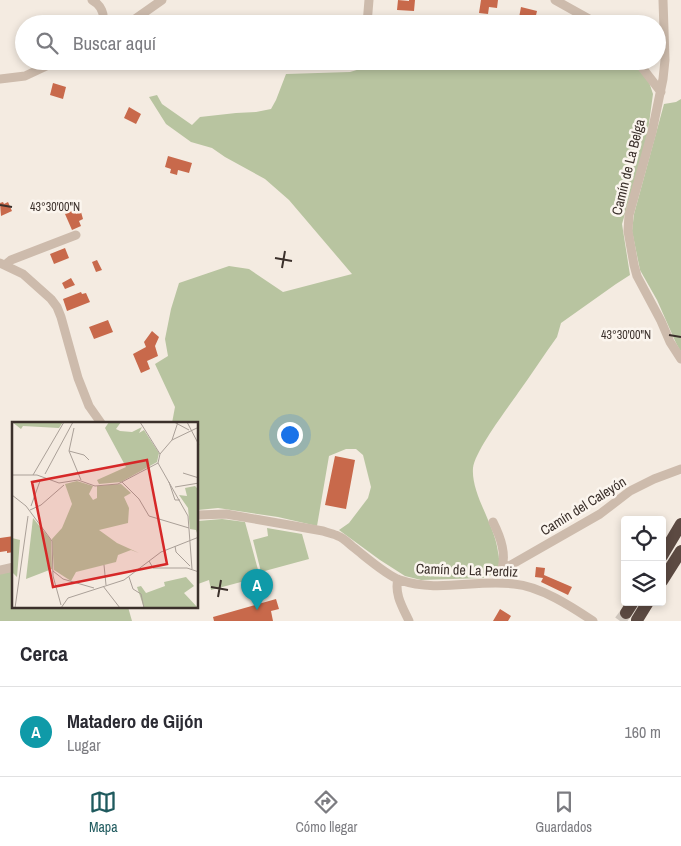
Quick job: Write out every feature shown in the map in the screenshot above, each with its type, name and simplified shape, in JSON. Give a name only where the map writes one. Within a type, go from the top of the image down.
[{"type":"highway","points":[[666,549],[681,524]]},
{"type":"highway","points":[[666,575],[681,551]]},
{"type":"highway","points":[[637,620],[646,606]]},
{"type":"street","points":[[92,0],[96,2],[103,15]]},
{"type":"street","points":[[141,15],[162,0]]},
{"type":"street","points":[[368,15],[369,0]]},
{"type":"street","points":[[555,0],[582,15]]},
{"type":"street","name":"Camín de La Belga","points":[[663,0],[664,15]]},
{"type":"street","points":[[0,79],[24,76],[37,70]]},
{"type":"street","points":[[644,70],[661,92]]},
{"type":"street","name":"Camín de La Belga","points":[[664,70],[652,132],[629,216],[628,231],[637,276],[670,342],[681,359]]},
{"type":"street","points":[[3,264],[76,235]]},
{"type":"street","points":[[3,264],[22,274],[57,307],[78,378],[89,406],[100,422]]},
{"type":"street","name":"Camín del Caleyón","points":[[502,570],[600,514],[630,491],[654,479],[681,469]]},
{"type":"street","name":"Camín de La Perdiz","points":[[199,515],[226,514],[324,531],[339,536],[398,579],[417,585],[456,586],[496,583],[530,587],[570,606],[593,621]]},
{"type":"street","points":[[493,522],[500,536],[503,564],[496,583]]},
{"type":"street","points":[[398,579],[397,592],[409,621]]},
{"type":"green space","points":[[357,70],[640,70],[649,82],[653,94],[647,138],[622,224],[630,275],[561,323],[557,337],[492,430],[475,461],[473,478],[479,499],[493,531],[499,560],[496,571],[484,578],[421,580],[405,576],[339,530],[349,523],[368,498],[371,487],[363,455],[356,449],[346,449],[329,456],[317,526],[278,517],[218,508],[199,510],[199,422],[172,422],[175,407],[155,364],[168,356],[165,339],[179,283],[229,266],[249,269],[283,292],[352,274],[289,200],[265,179],[212,148],[191,142],[166,124],[149,97],[157,95],[162,104],[192,125],[200,117],[271,109],[286,74],[350,72]]},
{"type":"green space","points":[[681,99],[681,352],[657,300],[640,270],[632,231],[634,214],[664,104]]},
{"type":"green space","points":[[222,519],[245,522],[260,577],[211,590],[209,580],[199,584],[199,521]]},
{"type":"green space","points":[[267,528],[302,534],[309,559],[261,572],[253,540],[268,536]]},
{"type":"green space","points":[[12,571],[12,608],[128,608],[132,621],[0,621],[0,574]]},
{"type":"building","points":[[398,0],[415,0],[414,11],[397,10]]},
{"type":"building","points":[[481,0],[498,0],[497,8],[489,7],[488,14],[479,13]]},
{"type":"building","points":[[521,7],[537,11],[536,15],[520,15]]},
{"type":"building","points":[[53,83],[66,87],[63,99],[50,95]]},
{"type":"building","points":[[129,107],[141,114],[136,124],[124,118]]},
{"type":"building","points":[[168,156],[192,163],[189,173],[178,170],[177,175],[170,173],[171,169],[165,167]]},
{"type":"building","points":[[3,202],[4,204],[8,202],[12,211],[1,216],[0,203]]},
{"type":"building","points":[[74,210],[76,214],[81,212],[83,219],[79,221],[81,226],[72,230],[65,214]]},
{"type":"building","points":[[65,248],[69,258],[54,264],[50,254]]},
{"type":"building","points":[[97,260],[102,270],[96,272],[92,262]]},
{"type":"building","points":[[71,278],[75,285],[65,289],[62,283]]},
{"type":"building","points":[[81,292],[82,294],[86,293],[90,302],[67,311],[63,299]]},
{"type":"building","points":[[108,320],[113,332],[94,339],[89,327]]},
{"type":"building","points":[[152,331],[159,337],[155,346],[158,356],[147,361],[150,369],[141,373],[133,354],[146,347],[144,342]]},
{"type":"building","points":[[335,456],[355,460],[346,509],[325,505]]},
{"type":"building","points":[[12,536],[12,552],[0,552],[0,538]]},
{"type":"building","points":[[536,567],[545,568],[544,575],[572,587],[568,595],[541,582],[543,578],[535,577]]},
{"type":"building","points":[[276,599],[279,609],[271,611],[273,621],[214,621],[213,617]]},
{"type":"building","points":[[500,609],[511,616],[508,621],[493,621]]},
{"type":"tunnel","points":[[620,621],[626,613]]},
{"type":"place","name":"Matadero de Gijón","points":[[257,610]]}]
